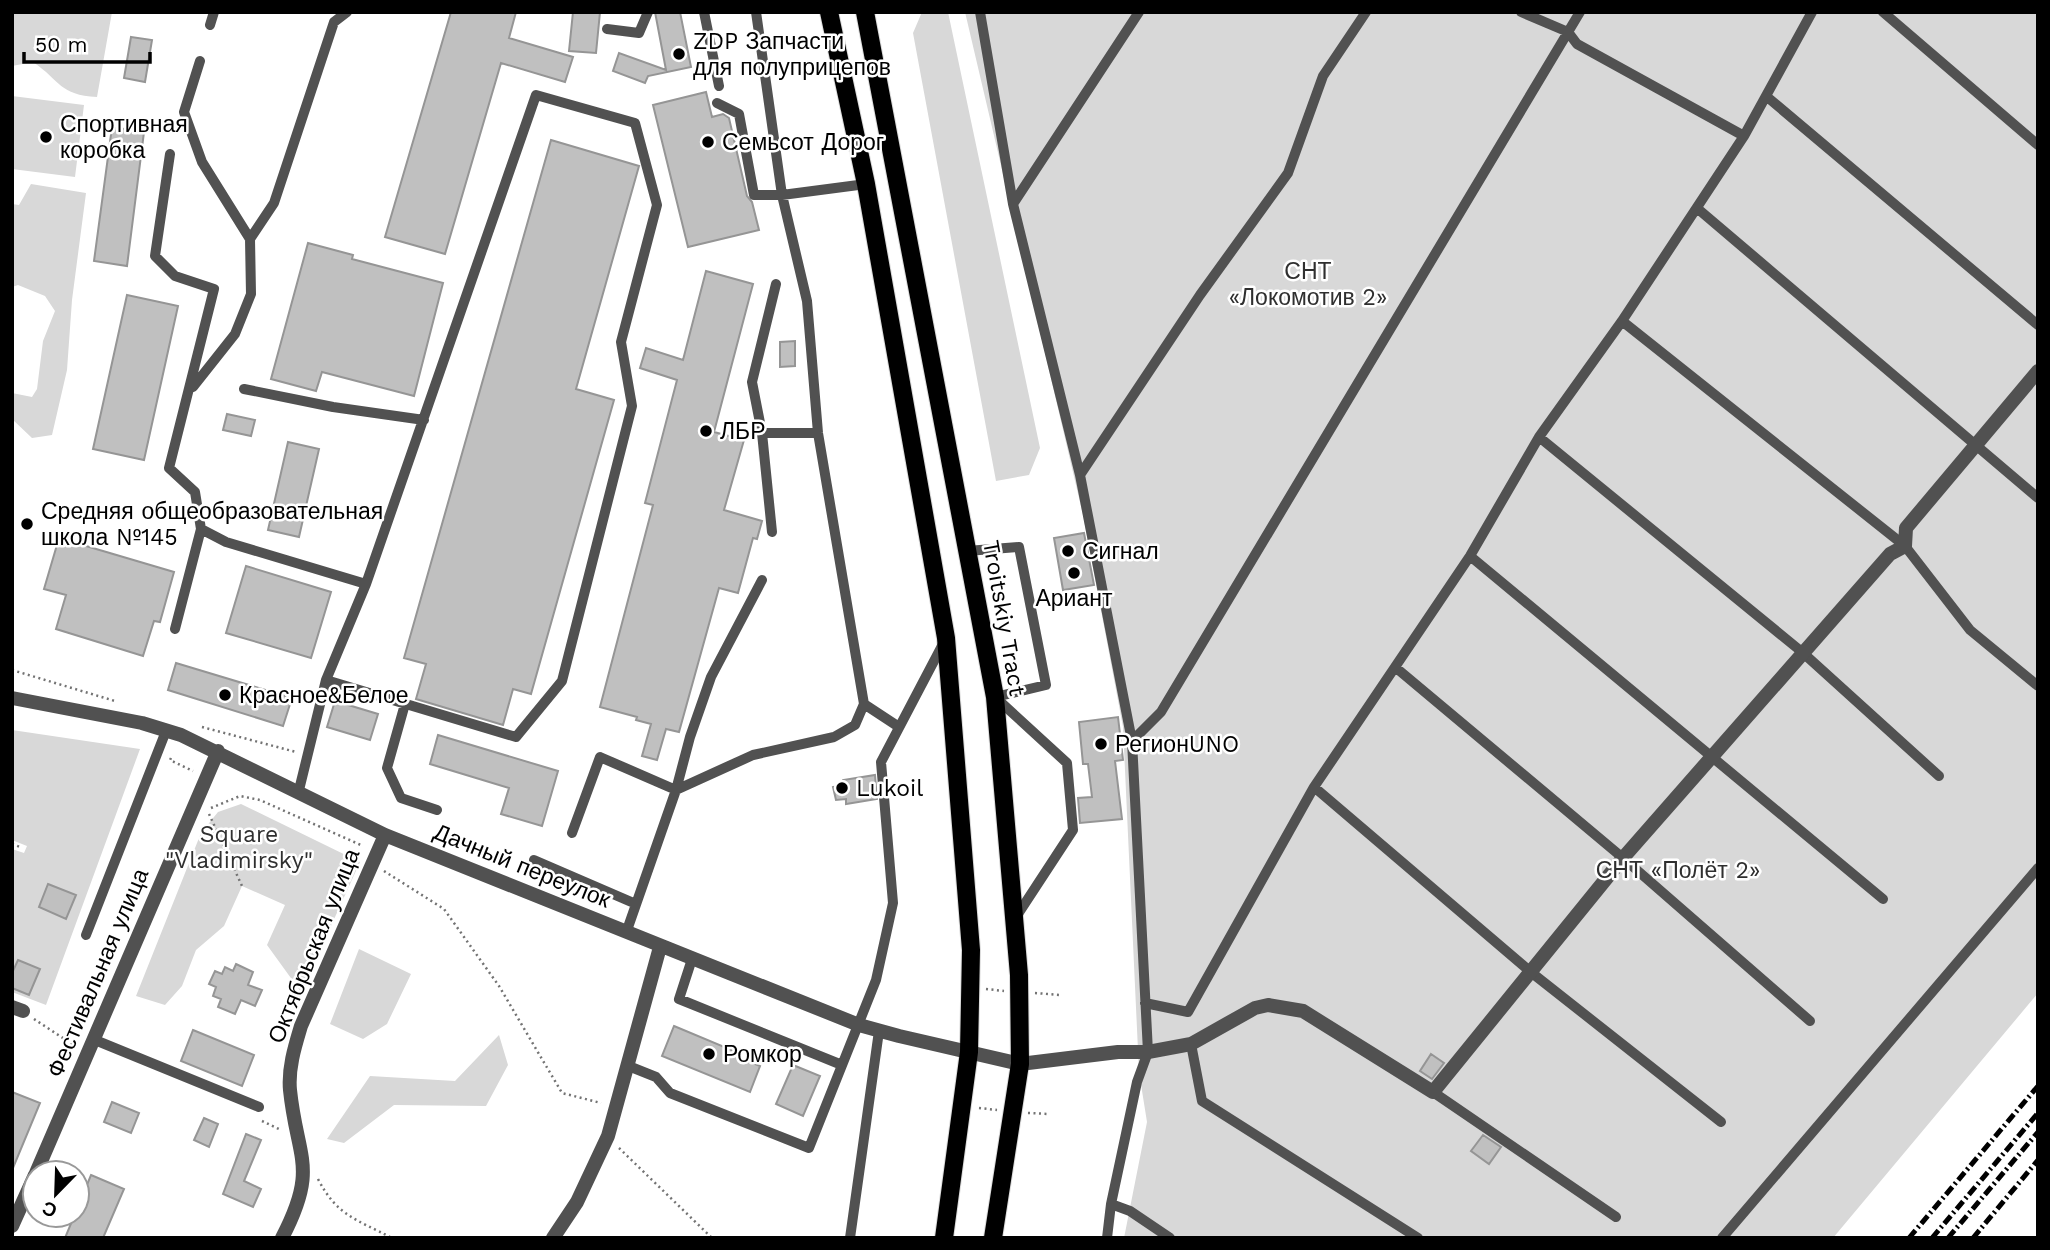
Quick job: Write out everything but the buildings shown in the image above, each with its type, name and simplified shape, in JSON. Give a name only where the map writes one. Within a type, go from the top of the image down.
[{"type":"main road","points":[[829,12],[866,184],[946,638],[971,950],[969,1052],[944,1238]]},
{"type":"main road","name":"Troitskiy Tract","points":[[865,12],[995,697],[1019,975],[1020,1064],[993,1238]]},
{"type":"street","points":[[1020,1064],[1118,1052],[1147,1052],[1191,1044],[1255,1008],[1286,1006],[1303,1011],[1433,1092],[1623,858],[1890,554],[1905,546],[1906,528],[2038,371]]},
{"type":"street","name":"Дачный переулок","points":[[12,698],[88,712],[166,731],[218,751],[385,835],[859,1025],[1020,1064]]},
{"type":"street","name":"Фестивальная улица","points":[[42,1159],[218,751]]},
{"type":"street","name":"Октябрьская улица","points":[[282,1238],[303,1188],[302,1146],[290,1089],[292,1058],[301,1026],[385,835]]},
{"type":"street","points":[[554,1238],[577,1202],[608,1136],[660,947]]},
{"type":"street","name":"Фестивальная улица","points":[[12,1226],[21,1206]]},
{"type":"lane","points":[[210,25],[214,12]]},
{"type":"lane","points":[[250,239],[274,203],[334,22],[347,12]]},
{"type":"lane","points":[[607,29],[639,33],[649,12]]},
{"type":"lane","points":[[704,12],[719,86]]},
{"type":"lane","points":[[572,833],[600,757],[676,790],[753,755],[834,737],[855,725],[864,704],[818,433],[807,301],[782,195],[756,12]]},
{"type":"lane","points":[[980,12],[1013,204],[1080,475],[1132,741],[1147,1052],[1137,1082],[1111,1204],[1107,1238]]},
{"type":"lane","points":[[1013,204],[1139,12]]},
{"type":"lane","points":[[1080,475],[1200,295],[1288,173],[1323,76],[1366,12]]},
{"type":"lane","points":[[1521,12],[1567,32],[1577,44],[1744,135]]},
{"type":"lane","points":[[1132,741],[1161,712],[1580,12]]},
{"type":"lane","points":[[1145,1003],[1188,1012],[1314,787],[1470,556],[1539,437],[1698,209],[1744,135],[1812,12]]},
{"type":"lane","points":[[1883,12],[2038,145]]},
{"type":"lane","points":[[189,391],[235,334],[251,294],[250,239],[202,162],[184,112],[200,61]]},
{"type":"lane","points":[[299,790],[326,680],[366,584],[536,95],[635,123],[657,205],[621,342],[632,406],[562,681],[516,737],[326,680]]},
{"type":"lane","points":[[1766,96],[2038,324]]},
{"type":"lane","points":[[717,103],[740,114],[754,195],[782,195],[866,184]]},
{"type":"lane","points":[[170,154],[155,256],[175,276],[214,289],[169,468],[195,492],[201,529],[175,629]]},
{"type":"lane","points":[[1698,209],[2038,498]]},
{"type":"lane","points":[[772,532],[762,433],[752,382],[776,284]]},
{"type":"lane","points":[[1622,321],[1905,546],[1970,631],[2038,686]]},
{"type":"lane","points":[[244,388],[333,407],[424,420]]},
{"type":"lane","points":[[762,433],[818,433]]},
{"type":"lane","points":[[1539,437],[1802,652],[1939,776]]},
{"type":"lane","points":[[201,529],[226,542],[366,584]]},
{"type":"lane","points":[[967,551],[1019,547],[1046,685],[995,697]]},
{"type":"lane","points":[[1470,556],[1883,899]]},
{"type":"lane","points":[[626,933],[676,790],[710,677],[762,580]]},
{"type":"lane","points":[[626,1065],[656,1077],[670,1093],[810,1148],[876,980],[893,903],[881,762],[946,638]]},
{"type":"lane","points":[[1395,667],[1623,858],[1810,1021]]},
{"type":"lane","points":[[995,697],[1067,763],[1073,830],[1014,920]]},
{"type":"lane","points":[[405,704],[387,768],[401,798],[437,810]]},
{"type":"lane","points":[[864,704],[900,727]]},
{"type":"lane","points":[[86,935],[166,731]]},
{"type":"lane","points":[[1314,787],[1532,973],[1721,1122]]},
{"type":"lane","points":[[534,860],[636,904]]},
{"type":"lane","points":[[1722,1238],[2038,868]]},
{"type":"lane","points":[[692,959],[679,999],[842,1065]]},
{"type":"lane","points":[[850,1238],[879,1031]]},
{"type":"lane","points":[[95,1040],[259,1107]]},
{"type":"lane","points":[[1191,1044],[1202,1101],[1418,1238]]},
{"type":"lane","points":[[1433,1092],[1616,1217]]},
{"type":"lane","points":[[1111,1204],[1130,1211],[1170,1238]]},
{"type":"path","points":[[202,817],[208,810],[240,796],[260,800],[374,858],[444,909],[499,986],[562,1093],[617,1107]]},
{"type":"path","points":[[208,810],[242,886]]},
{"type":"path","points":[[12,844],[20,847]]},
{"type":"path","points":[[36,1020],[89,1055]]},
{"type":"path","points":[[262,1121],[275,1126],[302,1146],[330,1202],[342,1212],[392,1238]]},
{"type":"path","points":[[608,1136],[712,1238]]},
{"type":"green space","points":[[12,12],[112,12],[97,97],[67,90],[33,62],[12,66]]},
{"type":"green space","points":[[922,12],[948,12],[1040,448],[1029,475],[996,481],[913,33]]},
{"type":"green space","name":"СНТ «Полёт 2»","points":[[965,12],[2038,12],[2038,993],[1833,1238],[1124,1238],[1147,1122],[1139,1072],[1123,727],[1083,515]]},
{"type":"green space","name":"Спортивная коробка","points":[[12,96],[84,105],[75,177],[12,169]]},
{"type":"green space","points":[[31,184],[86,193],[72,300],[67,370],[52,435],[32,438],[12,419],[12,393],[32,397],[37,389],[43,341],[55,311],[45,296],[18,285],[12,287],[12,204],[19,205]]},
{"type":"green space","points":[[12,730],[140,749],[46,1005],[12,992],[12,849],[24,853],[27,846],[12,840]]},
{"type":"green space","name":"Square \"Vladimirsky\"","points":[[241,804],[360,862],[301,992],[267,945],[285,905],[242,886],[224,926],[196,950],[182,986],[165,1005],[136,996],[201,833],[218,812]]},
{"type":"green space","points":[[359,949],[411,974],[387,1024],[363,1039],[330,1024]]},
{"type":"green space","points":[[499,1035],[508,1065],[486,1106],[394,1105],[344,1143],[327,1139],[370,1076],[455,1081]]},
{"type":"railway","points":[[1909,1238],[2038,1086]]},
{"type":"railway","points":[[1932,1238],[2038,1113]]},
{"type":"railway","points":[[1948,1238],[2038,1132]]},
{"type":"railway","points":[[1973,1238],[2038,1160]]},
{"type":"place","name":"ZDP Запчасти для полуприцепов","points":[[679,54]]},
{"type":"place","name":"Спортивная коробка","points":[[46,137]]},
{"type":"place","name":"Семьсот Дорог","points":[[708,142]]},
{"type":"place","name":"ЛБР","points":[[706,431]]},
{"type":"place","name":"Средняя общеобразовательная школа №145","points":[[27,524]]},
{"type":"place","name":"Сигнал","points":[[1068,551]]},
{"type":"place","name":"Ариант","points":[[1074,573]]},
{"type":"place","name":"Красное&Белое","points":[[225,695]]},
{"type":"place","name":"РегионUNO","points":[[1101,744]]},
{"type":"place","name":"Lukoil","points":[[842,788]]},
{"type":"place","name":"Ромкор","points":[[709,1054]]},
{"type":"park label","name":"СНТ «Локомотив 2»","points":[[1308,284]]}]
